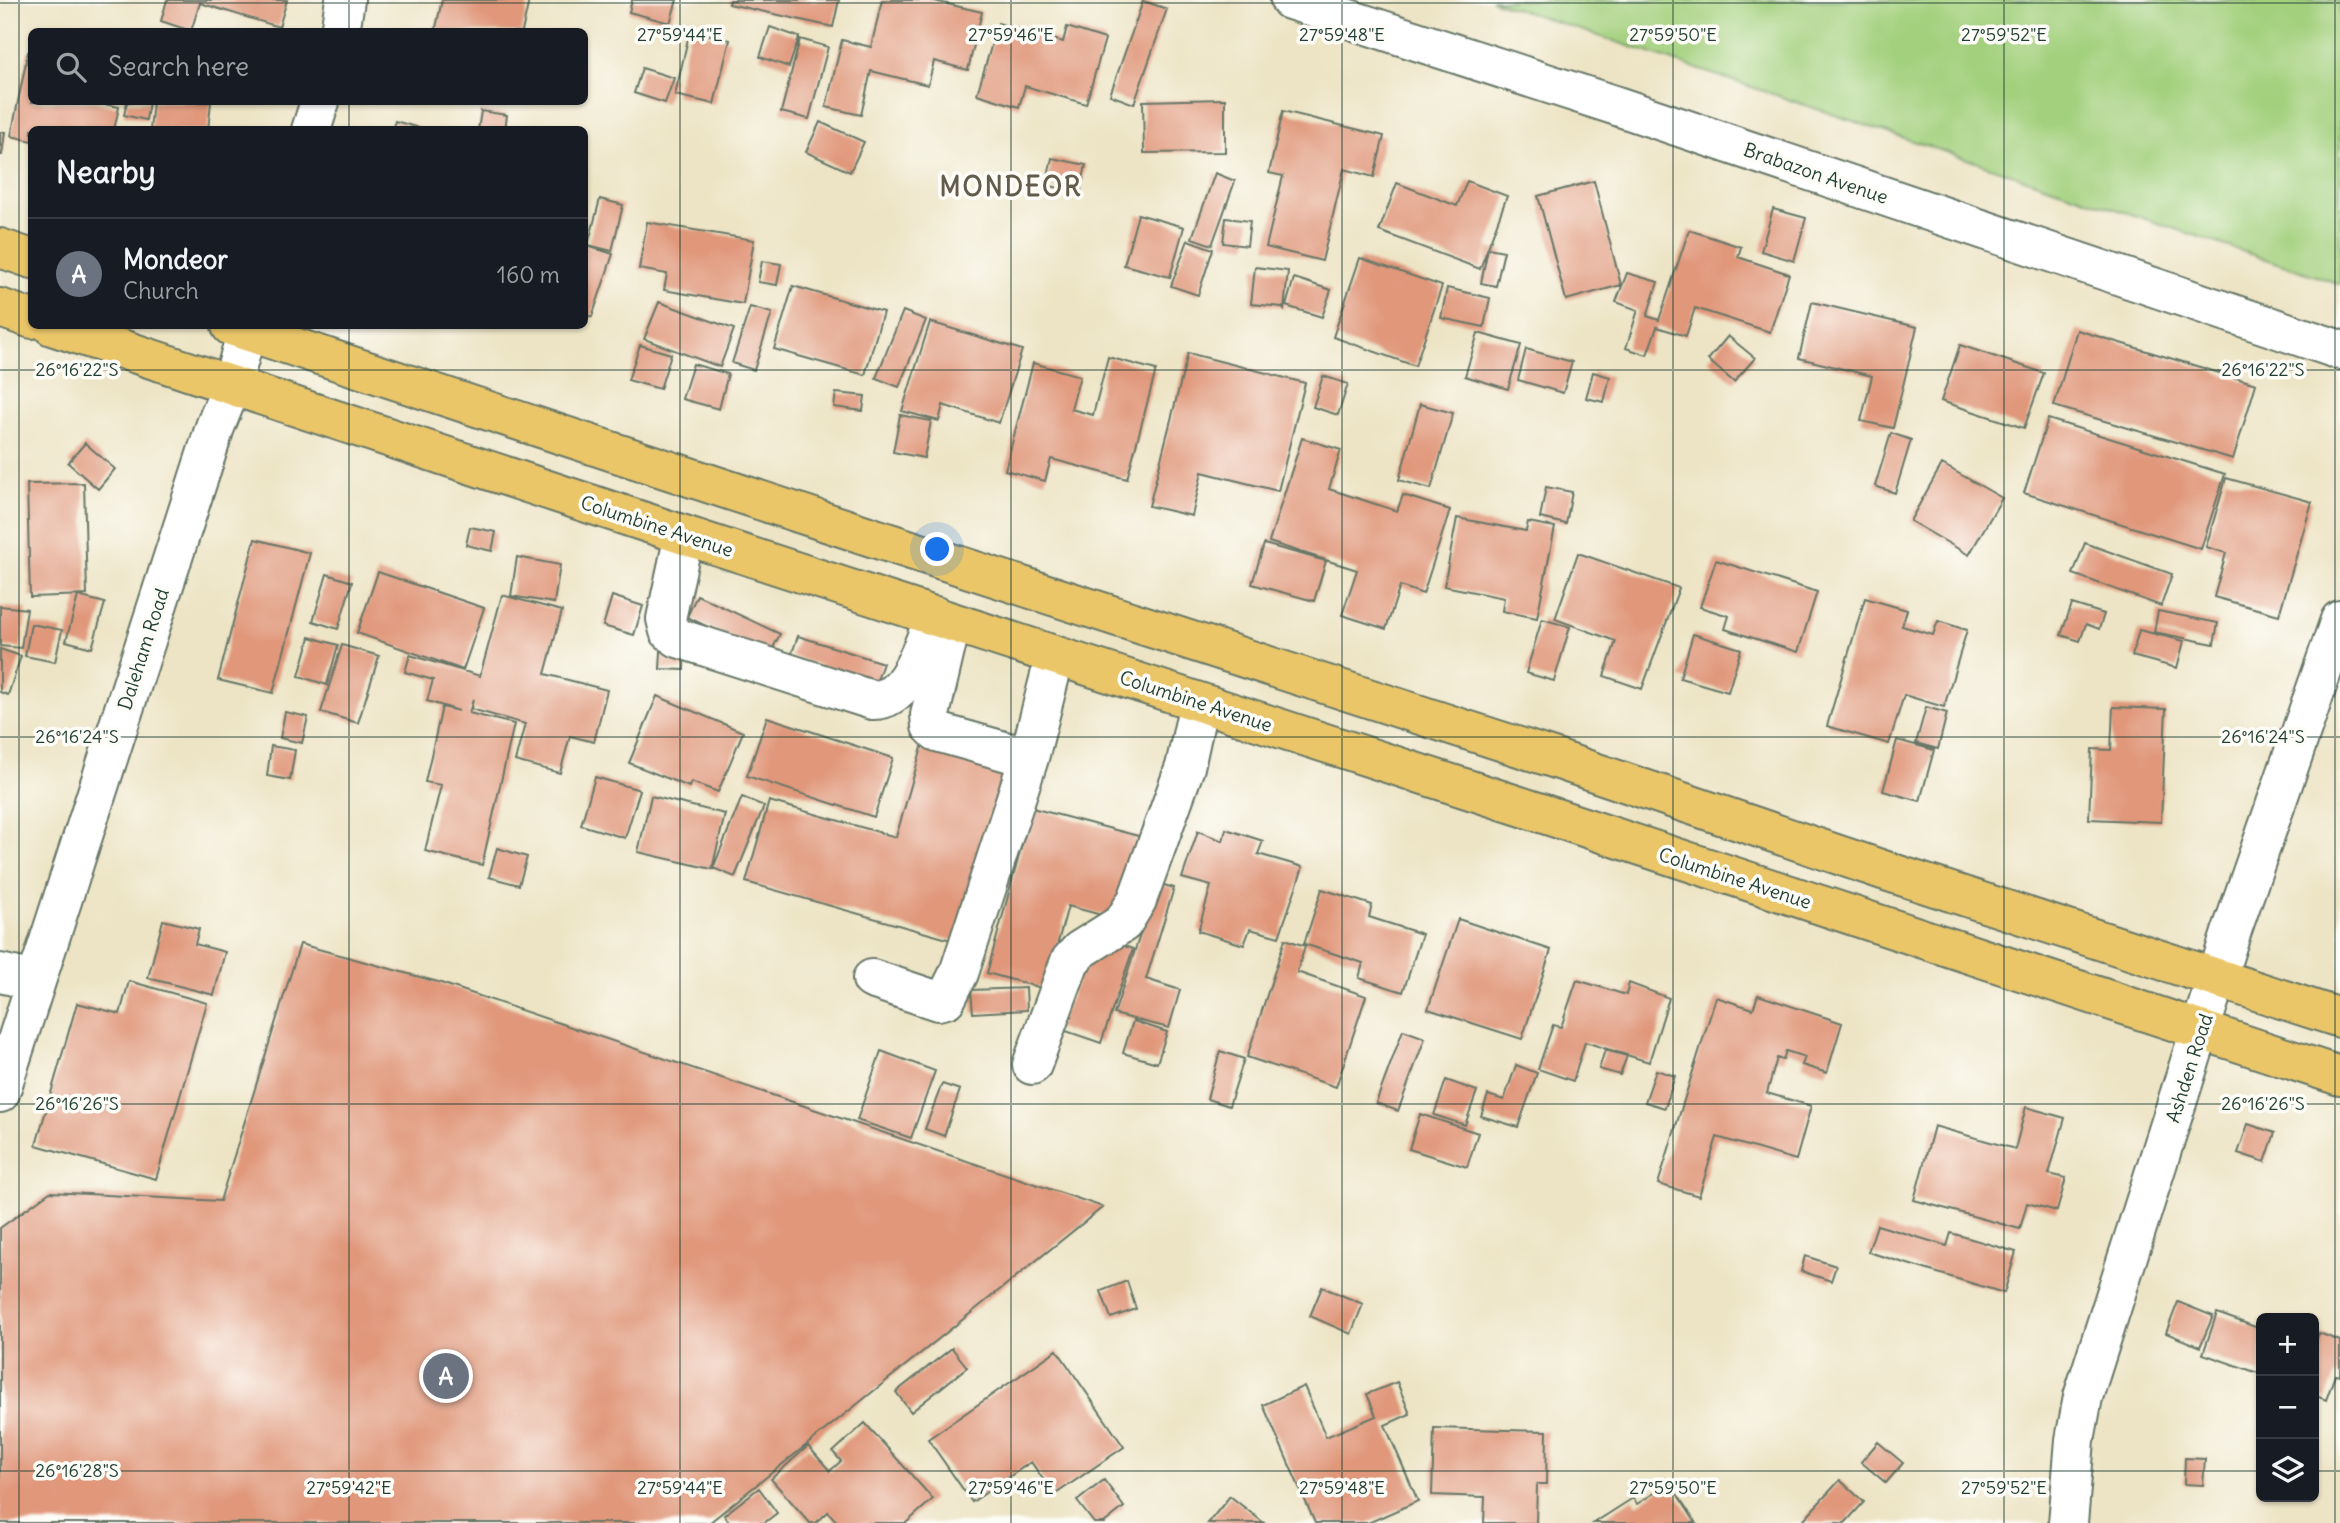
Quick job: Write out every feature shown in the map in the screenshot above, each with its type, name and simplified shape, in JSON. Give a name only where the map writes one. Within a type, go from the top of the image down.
[{"type":"main road","points":[[0,248],[28,257]]},
{"type":"main road","points":[[0,309],[28,318]]},
{"type":"main road","name":"Columbine Avenue","points":[[61,329],[684,536],[895,602],[2340,1076]]},
{"type":"main road","points":[[248,329],[911,550],[1553,758],[1883,870],[2340,1018]]},
{"type":"main road","points":[[895,602],[911,550]]},
{"type":"main road","points":[[1535,811],[1553,758]]},
{"type":"street","points":[[341,28],[345,0]]},
{"type":"street","name":"Brabazon Avenue","points":[[1290,0],[1627,110],[2340,350]]},
{"type":"street","points":[[312,126],[319,105]]},
{"type":"street","name":"Daleham Road","points":[[0,1093],[18,977],[232,385],[242,329]]},
{"type":"street","points":[[684,536],[666,619],[669,631],[678,638],[883,701],[896,694],[944,619]]},
{"type":"street","points":[[944,619],[931,726],[937,732],[1028,758]]},
{"type":"street","name":"Ashden Road","points":[[2068,1523],[2074,1440],[2083,1397],[2217,978],[2340,620]]},
{"type":"street","points":[[873,979],[938,1001],[946,999],[959,973],[1028,758],[1055,656]]},
{"type":"street","points":[[1031,1065],[1070,961],[1080,950],[1123,923],[1137,900],[1185,767],[1199,703]]},
{"type":"green space","points":[[1491,0],[2340,0],[2340,284]]},
{"type":"building","points":[[167,0],[287,0],[279,27],[200,3],[192,28],[182,28],[161,21]]},
{"type":"building","points":[[442,0],[529,0],[523,28],[436,28]]},
{"type":"building","points":[[632,0],[677,0],[670,23],[629,12]]},
{"type":"building","points":[[730,0],[839,0],[833,27],[729,4]]},
{"type":"building","points":[[882,0],[930,0],[982,12],[968,70],[934,61],[928,85],[871,71],[861,115],[826,107],[842,40],[871,47]]},
{"type":"building","points":[[1143,1],[1167,9],[1134,104],[1110,95]]},
{"type":"building","points":[[998,23],[1063,42],[1067,27],[1105,39],[1086,104],[1025,86],[1019,107],[977,94]]},
{"type":"building","points":[[770,27],[799,37],[789,67],[760,57]]},
{"type":"building","points":[[690,30],[730,40],[714,104],[675,95]]},
{"type":"building","points":[[800,39],[828,47],[809,119],[781,112]]},
{"type":"building","points":[[28,52],[28,105],[119,107],[115,126],[28,126],[28,140],[11,136]]},
{"type":"building","points":[[642,68],[674,78],[665,103],[634,93]]},
{"type":"building","points":[[1225,99],[1225,152],[1144,153],[1143,101]]},
{"type":"building","points":[[126,105],[148,105],[146,120],[124,115]]},
{"type":"building","points":[[153,105],[211,105],[208,126],[150,126]]},
{"type":"building","points":[[481,111],[507,115],[506,126],[479,126]]},
{"type":"building","points":[[1283,111],[1384,136],[1374,177],[1344,169],[1322,261],[1266,247],[1283,176],[1269,173]]},
{"type":"building","points":[[395,121],[412,126],[393,126]]},
{"type":"building","points":[[820,122],[864,142],[850,172],[806,152]]},
{"type":"building","points":[[0,132],[5,132],[2,155],[0,155]]},
{"type":"building","points":[[1052,158],[1086,165],[1080,193],[1046,185]]},
{"type":"building","points":[[1215,173],[1235,181],[1212,245],[1192,238]]},
{"type":"building","points":[[1467,181],[1507,196],[1480,269],[1379,231],[1397,183],[1457,206]]},
{"type":"building","points":[[1594,181],[1621,285],[1566,300],[1538,196]]},
{"type":"building","points":[[600,199],[623,205],[612,251],[588,245]]},
{"type":"building","points":[[1773,209],[1806,218],[1794,261],[1761,251]]},
{"type":"building","points":[[1138,214],[1184,227],[1170,277],[1124,265]]},
{"type":"building","points":[[1226,218],[1250,221],[1247,246],[1223,243]]},
{"type":"building","points":[[647,222],[754,240],[743,304],[664,290],[667,274],[639,269]]},
{"type":"building","points":[[1689,230],[1741,247],[1738,257],[1789,274],[1770,332],[1695,308],[1686,336],[1657,327],[1647,355],[1626,348],[1638,310],[1616,302],[1627,273],[1658,282],[1647,316],[1659,320]]},
{"type":"building","points":[[1188,240],[1213,249],[1198,295],[1171,286]]},
{"type":"building","points":[[588,246],[613,254],[592,317],[588,316]]},
{"type":"building","points":[[1488,248],[1504,251],[1496,286],[1481,283]]},
{"type":"building","points":[[1360,258],[1442,286],[1415,366],[1333,337]]},
{"type":"building","points":[[762,261],[781,264],[777,285],[758,282]]},
{"type":"building","points":[[1255,267],[1288,271],[1284,310],[1282,307],[1251,304]]},
{"type":"building","points":[[1294,278],[1331,290],[1322,317],[1286,306]]},
{"type":"building","points":[[793,286],[883,312],[865,375],[774,349]]},
{"type":"building","points":[[1447,288],[1490,298],[1484,327],[1441,318]]},
{"type":"building","points":[[659,302],[734,329],[720,367],[644,339]]},
{"type":"building","points":[[1812,302],[1917,327],[1893,428],[1861,421],[1872,376],[1799,358]]},
{"type":"building","points":[[750,307],[772,313],[754,370],[732,363]]},
{"type":"building","points":[[903,311],[926,320],[899,387],[876,378]]},
{"type":"building","points":[[930,322],[1022,350],[999,423],[943,405],[939,421],[902,411]]},
{"type":"building","points":[[2077,330],[2256,384],[2233,459],[2054,406]]},
{"type":"building","points":[[1478,333],[1521,345],[1508,389],[1465,376]]},
{"type":"building","points":[[1728,336],[1755,358],[1734,382],[1708,360]]},
{"type":"building","points":[[640,345],[671,354],[660,389],[628,380]]},
{"type":"building","points":[[1960,345],[2044,373],[2024,428],[1941,401]]},
{"type":"building","points":[[1526,349],[1572,362],[1563,393],[1518,380]]},
{"type":"building","points":[[1188,353],[1305,383],[1278,491],[1202,472],[1192,516],[1149,506]]},
{"type":"building","points":[[1108,357],[1156,370],[1127,479],[1051,459],[1045,481],[1005,470],[1033,363],[1080,376],[1071,409],[1093,415]]},
{"type":"building","points":[[693,364],[728,374],[719,409],[682,399]]},
{"type":"building","points":[[1593,372],[1610,377],[1604,402],[1586,398]]},
{"type":"building","points":[[1323,376],[1348,384],[1338,415],[1313,407]]},
{"type":"building","points":[[836,393],[865,396],[863,411],[834,407]]},
{"type":"building","points":[[1420,404],[1453,413],[1431,489],[1399,480]]},
{"type":"building","points":[[900,415],[931,421],[924,458],[893,452]]},
{"type":"building","points":[[2048,419],[2225,474],[2201,549],[2024,493]]},
{"type":"building","points":[[1891,433],[1911,440],[1895,493],[1875,486]]},
{"type":"building","points":[[1302,438],[1341,450],[1329,489],[1397,511],[1403,495],[1450,510],[1423,594],[1400,586],[1386,629],[1342,615],[1357,570],[1269,542]]},
{"type":"building","points":[[85,443],[115,469],[98,489],[68,463]]},
{"type":"building","points":[[1942,464],[2002,498],[1969,555],[1910,521]]},
{"type":"building","points":[[2226,478],[2312,502],[2279,615],[2214,597],[2226,553],[2206,547]]},
{"type":"building","points":[[84,483],[87,595],[30,597],[27,484]]},
{"type":"building","points":[[1546,487],[1572,492],[1566,524],[1540,518]]},
{"type":"building","points":[[1457,518],[1526,531],[1528,522],[1555,527],[1537,618],[1502,611],[1504,598],[1444,586]]},
{"type":"building","points":[[470,527],[496,532],[492,551],[466,545]]},
{"type":"building","points":[[255,539],[310,553],[273,693],[218,680]]},
{"type":"building","points":[[2085,543],[2172,574],[2161,606],[2073,574]]},
{"type":"building","points":[[1264,544],[1326,561],[1314,601],[1252,584]]},
{"type":"building","points":[[1578,553],[1679,588],[1642,689],[1604,676],[1616,641],[1555,619]]},
{"type":"building","points":[[517,557],[560,565],[554,603],[511,596]]},
{"type":"building","points":[[1716,560],[1817,592],[1798,652],[1725,629],[1729,616],[1700,607]]},
{"type":"building","points":[[378,572],[484,608],[463,670],[357,633]]},
{"type":"building","points":[[327,574],[352,582],[338,629],[313,621]]},
{"type":"building","points":[[502,595],[562,611],[545,674],[607,690],[594,742],[570,736],[560,773],[515,761],[525,724],[471,709],[473,699],[469,713],[514,724],[482,865],[425,851],[441,785],[425,782],[442,707],[459,711],[427,701],[433,680],[405,672],[410,655],[480,676]]},
{"type":"building","points":[[697,595],[780,634],[769,656],[687,617]]},
{"type":"building","points":[[78,596],[105,603],[92,648],[66,641]]},
{"type":"building","points":[[612,596],[643,606],[634,635],[603,626]]},
{"type":"building","points":[[1865,598],[1907,610],[1902,626],[1933,635],[1938,621],[1967,630],[1944,707],[1904,695],[1889,744],[1827,726]]},
{"type":"building","points":[[2072,604],[2104,614],[2099,629],[2086,624],[2080,641],[2061,635]]},
{"type":"building","points":[[0,606],[27,609],[21,648],[0,646]]},
{"type":"building","points":[[2158,611],[2218,623],[2214,644],[2154,632]]},
{"type":"building","points":[[1542,619],[1570,627],[1554,681],[1526,673]]},
{"type":"building","points":[[31,624],[62,630],[55,662],[25,656]]},
{"type":"building","points":[[2139,630],[2184,641],[2177,668],[2132,656]]},
{"type":"building","points":[[1693,634],[1741,649],[1728,692],[1680,678]]},
{"type":"building","points":[[662,635],[685,637],[684,670],[660,669]]},
{"type":"building","points":[[798,636],[883,663],[876,683],[791,656]]},
{"type":"building","points":[[310,637],[338,645],[327,685],[299,676]]},
{"type":"building","points":[[342,645],[379,656],[358,723],[321,712]]},
{"type":"building","points":[[0,649],[21,656],[8,695],[0,692]]},
{"type":"building","points":[[657,696],[743,732],[718,792],[691,782],[689,787],[629,763]]},
{"type":"building","points":[[1926,707],[1947,713],[1938,749],[1916,743]]},
{"type":"building","points":[[2113,707],[2166,709],[2161,822],[2089,819],[2092,749],[2111,750]]},
{"type":"building","points":[[285,712],[308,717],[302,743],[280,738]]},
{"type":"building","points":[[767,717],[893,758],[874,817],[747,776]]},
{"type":"building","points":[[927,730],[1012,754],[958,942],[746,882],[769,801],[896,837]]},
{"type":"building","points":[[1897,740],[1934,750],[1920,801],[1883,791]]},
{"type":"building","points":[[271,746],[295,750],[290,780],[267,776]]},
{"type":"building","points":[[595,777],[640,790],[625,838],[581,825]]},
{"type":"building","points":[[651,796],[725,814],[712,869],[638,852]]},
{"type":"building","points":[[742,797],[764,806],[735,877],[713,868]]},
{"type":"building","points":[[1032,808],[1142,837],[1120,920],[1068,906],[1045,989],[987,973]]},
{"type":"building","points":[[1226,829],[1263,841],[1258,854],[1303,867],[1279,937],[1250,929],[1244,945],[1198,931],[1211,886],[1182,878],[1198,831],[1223,841]]},
{"type":"building","points":[[497,848],[527,857],[519,885],[489,877]]},
{"type":"building","points":[[1157,883],[1174,888],[1146,979],[1180,990],[1169,1028],[1114,1014]]},
{"type":"building","points":[[1322,889],[1372,905],[1369,917],[1422,934],[1403,992],[1359,978],[1363,963],[1304,944]]},
{"type":"building","points":[[1458,919],[1551,950],[1522,1039],[1428,1009]]},
{"type":"building","points":[[163,920],[199,929],[195,944],[225,952],[214,995],[148,978]]},
{"type":"building","points":[[1285,939],[1305,946],[1297,972],[1366,996],[1336,1087],[1247,1057]]},
{"type":"building","points":[[1113,942],[1133,949],[1101,1043],[1057,1028],[1093,944]]},
{"type":"building","points":[[300,944],[438,982],[1103,1207],[709,1523],[0,1523],[0,1228],[50,1192],[220,1201]]},
{"type":"building","points":[[1577,980],[1626,995],[1629,983],[1669,998],[1649,1062],[1585,1042],[1573,1081],[1538,1069],[1553,1025],[1561,1027]]},
{"type":"building","points":[[129,981],[207,1003],[156,1179],[36,1145],[77,1003],[120,1014]]},
{"type":"building","points":[[1026,988],[1027,1010],[973,1013],[971,990]]},
{"type":"building","points":[[1758,995],[1842,1023],[1827,1073],[1802,1065],[1805,1057],[1786,1051],[1783,1060],[1777,1058],[1767,1093],[1811,1106],[1796,1160],[1717,1137],[1699,1196],[1658,1184],[1716,997],[1753,1009]]},
{"type":"building","points":[[1133,1021],[1167,1032],[1157,1063],[1123,1053]]},
{"type":"building","points":[[1403,1030],[1425,1038],[1398,1111],[1376,1103]]},
{"type":"building","points":[[1605,1050],[1627,1056],[1620,1075],[1599,1069]]},
{"type":"building","points":[[881,1051],[935,1071],[911,1138],[857,1120]]},
{"type":"building","points":[[1220,1051],[1244,1059],[1229,1106],[1207,1099]]},
{"type":"building","points":[[1516,1065],[1537,1073],[1518,1127],[1481,1116],[1488,1095],[1504,1100]]},
{"type":"building","points":[[1656,1070],[1675,1076],[1665,1108],[1645,1102]]},
{"type":"building","points":[[1446,1080],[1477,1091],[1465,1125],[1434,1115]]},
{"type":"building","points":[[942,1084],[960,1090],[944,1136],[925,1129]]},
{"type":"building","points":[[2026,1107],[2065,1118],[2049,1174],[2066,1178],[2057,1211],[2027,1203],[2020,1229],[1914,1200],[1934,1126],[2015,1149]]},
{"type":"building","points":[[1420,1114],[1478,1133],[1467,1167],[1409,1149]]},
{"type":"building","points":[[2248,1124],[2275,1133],[2265,1162],[2238,1153]]},
{"type":"building","points":[[1877,1225],[1947,1246],[1951,1233],[2016,1252],[2004,1293],[1868,1252]]},
{"type":"building","points":[[1805,1256],[1836,1266],[1831,1281],[1801,1271]]},
{"type":"building","points":[[1127,1281],[1136,1309],[1111,1318],[1101,1291]]},
{"type":"building","points":[[1322,1287],[1363,1304],[1351,1334],[1310,1316]]},
{"type":"building","points":[[2178,1302],[2213,1316],[2200,1347],[2166,1333]]},
{"type":"building","points":[[2217,1313],[2256,1327],[2256,1372],[2203,1354]]},
{"type":"building","points":[[2319,1333],[2340,1341],[2340,1376],[2335,1375],[2326,1400],[2319,1397]]},
{"type":"building","points":[[952,1348],[967,1367],[911,1412],[896,1392]]},
{"type":"building","points":[[1057,1350],[1124,1447],[1054,1495],[1031,1462],[972,1502],[928,1439]]},
{"type":"building","points":[[1397,1382],[1410,1414],[1385,1425],[1418,1501],[1368,1523],[1315,1523],[1263,1405],[1304,1386],[1326,1437],[1376,1416],[1367,1394]]},
{"type":"building","points":[[865,1423],[933,1499],[906,1523],[838,1523],[828,1512],[816,1523],[810,1523],[771,1479],[808,1446],[830,1471],[841,1461],[833,1452]]},
{"type":"building","points":[[1434,1428],[1547,1431],[1546,1484],[1537,1484],[1536,1523],[1484,1523],[1485,1497],[1432,1495]]},
{"type":"building","points":[[1878,1442],[1903,1463],[1886,1483],[1861,1462]]},
{"type":"building","points":[[2185,1458],[2205,1459],[2203,1485],[2184,1484]]},
{"type":"building","points":[[1104,1480],[1124,1507],[1104,1523],[1094,1523],[1077,1501]]},
{"type":"building","points":[[1840,1480],[1864,1502],[1845,1523],[1808,1523],[1804,1519]]},
{"type":"building","points":[[1670,1483],[1696,1523],[1594,1523],[1633,1498],[1637,1504]]},
{"type":"building","points":[[759,1488],[777,1513],[764,1523],[730,1523],[724,1515]]},
{"type":"building","points":[[1230,1496],[1264,1523],[1208,1523]]},
{"type":"place","name":"Mondeor","points":[[446,1376]]},
{"type":"district","name":"MONDEOR","points":[[1011,187]]}]
